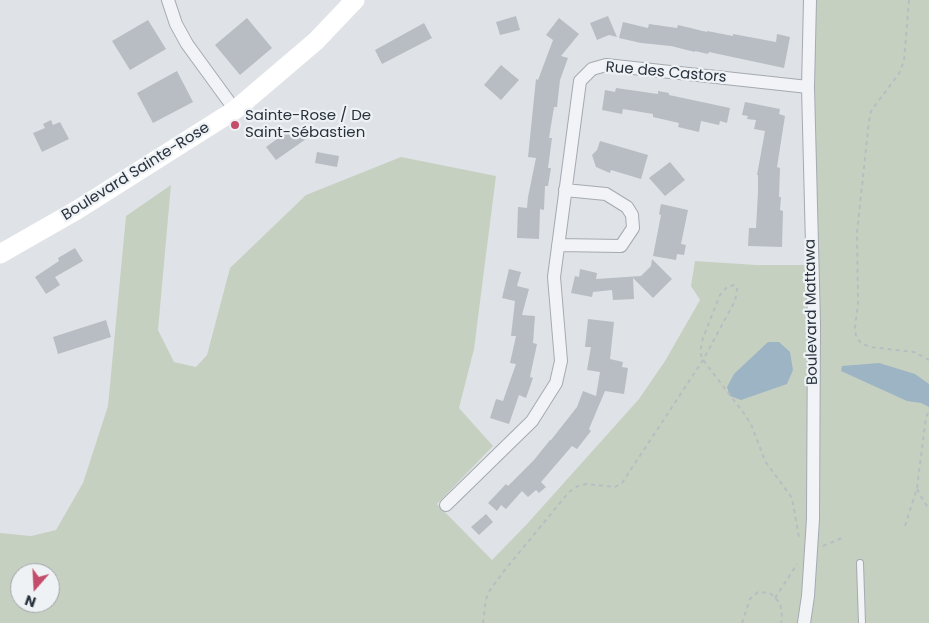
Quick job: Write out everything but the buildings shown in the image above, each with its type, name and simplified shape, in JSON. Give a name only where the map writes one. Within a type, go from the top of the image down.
[{"type":"street","points":[[168,0],[176,24],[187,44],[235,110]]},
{"type":"street","name":"Boulevard Sainte-Rose","points":[[0,254],[77,210],[235,110],[316,41],[355,0]]},
{"type":"street","name":"Boulevard Mattawa","points":[[804,623],[808,596],[813,510],[814,324],[808,88],[810,0]]},
{"type":"street","name":"Rue des Castors","points":[[446,505],[532,421],[556,384],[561,361],[554,277],[580,81],[592,69],[606,65],[808,88]]},
{"type":"street","points":[[558,245],[621,246],[633,228],[632,214],[627,207],[606,194],[565,190]]},
{"type":"lane","points":[[860,563],[862,623]]},
{"type":"path","points":[[909,0],[904,60],[900,72],[871,111],[869,121],[857,232],[858,304],[855,327],[856,337],[861,344],[870,347],[914,352],[929,360]]},
{"type":"path","points":[[483,623],[486,599],[490,590],[569,492],[578,486],[586,484],[615,487],[622,483],[704,360],[735,301],[737,286],[734,284],[726,287],[720,296],[703,338],[700,352],[704,360],[751,424],[765,461],[792,498],[799,538]]},
{"type":"path","points":[[905,526],[917,488],[926,417],[929,411]]},
{"type":"path","points":[[917,488],[929,508]]},
{"type":"path","points":[[742,623],[750,599],[758,592],[770,593],[780,602],[781,623]]},
{"type":"green space","points":[[810,0],[929,0],[929,623],[0,623],[0,533],[31,536],[56,530],[83,483],[108,406],[126,216],[171,185],[158,330],[174,362],[196,367],[207,355],[230,268],[306,195],[401,157],[496,176],[474,349],[459,408],[493,446],[437,504],[492,560],[527,524],[639,399],[665,361],[700,300],[691,286],[695,261],[756,265],[812,265]]},
{"type":"water","points":[[768,342],[779,342],[790,352],[793,370],[787,384],[741,400],[730,396],[727,387],[734,374]]},
{"type":"water","points":[[879,363],[915,374],[929,384],[929,407],[921,403],[907,401],[841,371],[842,366]]},
{"type":"place","name":"Sainte-Rose / De Saint-Sébastien","points":[[235,125]]}]
